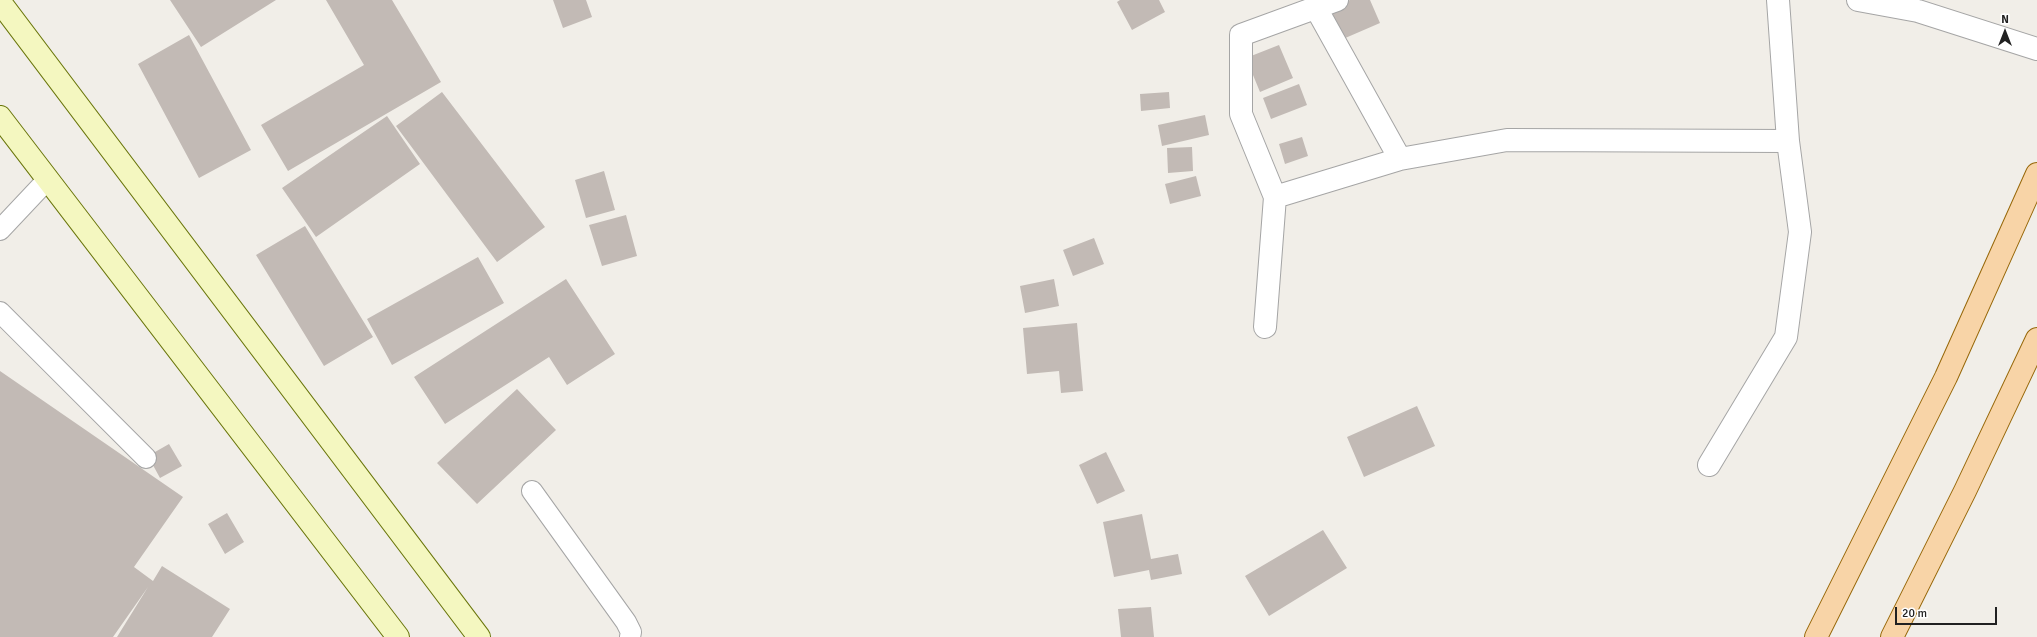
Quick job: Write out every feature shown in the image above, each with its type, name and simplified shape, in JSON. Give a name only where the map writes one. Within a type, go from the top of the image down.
[{"type":"main road","points":[[0,2],[479,637]]},
{"type":"main road","points":[[0,117],[398,637]]},
{"type":"main road","points":[[1816,637],[1946,377],[2037,174]]},
{"type":"main road","points":[[1892,637],[1965,491],[2037,339]]},
{"type":"street","points":[[1265,327],[1275,197],[1241,114],[1241,35],[1338,0]]},
{"type":"street","points":[[1709,465],[1786,337],[1800,232],[1788,140],[1778,0]]},
{"type":"street","points":[[1858,0],[1920,6],[2037,49]]},
{"type":"street","points":[[1316,8],[1400,158]]},
{"type":"street","points":[[1275,197],[1400,158],[1507,140],[1788,140]]},
{"type":"lane","points":[[0,230],[48,179]]},
{"type":"lane","points":[[0,312],[146,458]]},
{"type":"lane","points":[[532,491],[626,622],[631,632],[630,637]]},
{"type":"building","points":[[170,0],[276,0],[201,47]]},
{"type":"building","points":[[326,0],[392,0],[441,82],[288,171],[261,125],[364,65]]},
{"type":"building","points":[[553,0],[586,0],[592,17],[563,28]]},
{"type":"building","points":[[1120,0],[1159,0],[1165,12],[1132,30],[1117,2]]},
{"type":"building","points":[[1350,0],[1370,0],[1380,23],[1343,39],[1330,8]]},
{"type":"building","points":[[189,35],[251,150],[199,178],[138,64]]},
{"type":"building","points":[[1279,45],[1293,78],[1260,92],[1246,58]]},
{"type":"building","points":[[1299,84],[1307,105],[1271,119],[1263,98]]},
{"type":"building","points":[[442,92],[545,227],[497,262],[396,126]]},
{"type":"building","points":[[1169,92],[1170,108],[1141,111],[1140,94]]},
{"type":"building","points":[[1205,115],[1209,135],[1162,146],[1158,125]]},
{"type":"building","points":[[387,116],[420,164],[316,237],[282,188]]},
{"type":"building","points":[[1302,137],[1308,156],[1285,164],[1279,144]]},
{"type":"building","points":[[1192,147],[1193,171],[1168,173],[1167,148]]},
{"type":"building","points":[[604,171],[615,210],[586,218],[575,180]]},
{"type":"building","points":[[1196,176],[1201,196],[1170,204],[1165,184]]},
{"type":"building","points":[[626,215],[637,256],[602,266],[589,225]]},
{"type":"building","points":[[305,226],[373,337],[324,366],[256,255]]},
{"type":"building","points":[[1094,238],[1104,264],[1073,276],[1063,250]]},
{"type":"building","points":[[478,257],[504,303],[392,365],[367,319]]},
{"type":"building","points":[[566,279],[615,354],[567,385],[549,357],[445,424],[414,377]]},
{"type":"building","points":[[1054,279],[1059,306],[1025,313],[1020,286]]},
{"type":"building","points":[[1077,323],[1083,391],[1061,393],[1059,371],[1027,374],[1023,328]]},
{"type":"building","points":[[0,371],[183,497],[134,567],[153,581],[162,566],[230,609],[212,637],[117,637],[148,587],[113,637],[0,637]]},
{"type":"building","points":[[517,389],[556,430],[477,504],[437,463]]},
{"type":"building","points":[[1417,406],[1435,446],[1364,477],[1347,437]]},
{"type":"building","points":[[169,444],[182,466],[160,478],[148,456]]},
{"type":"building","points":[[1106,452],[1125,491],[1097,504],[1079,465]]},
{"type":"building","points":[[227,513],[244,542],[225,554],[208,524]]},
{"type":"building","points":[[1142,514],[1151,559],[1178,554],[1182,574],[1151,580],[1149,570],[1114,577],[1103,522]]},
{"type":"building","points":[[1323,530],[1347,568],[1269,616],[1245,576]]},
{"type":"building","points":[[1151,607],[1154,637],[1121,637],[1118,609]]}]
